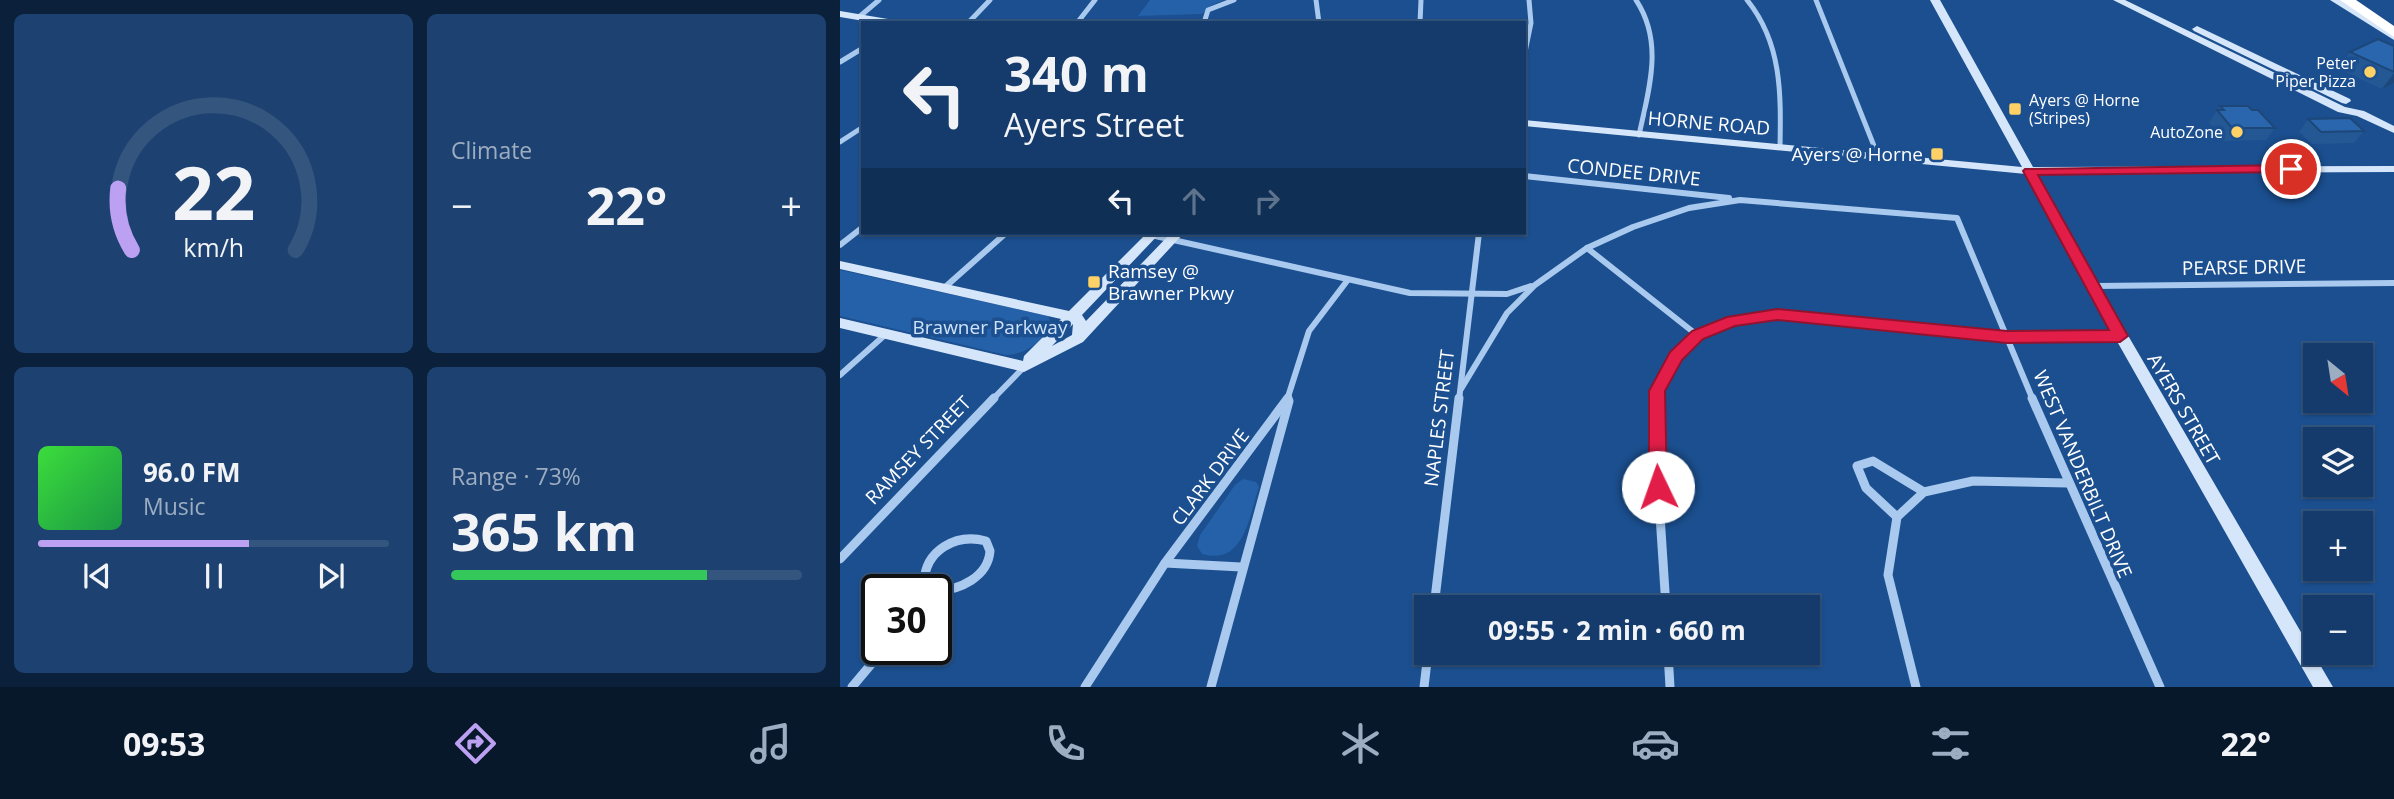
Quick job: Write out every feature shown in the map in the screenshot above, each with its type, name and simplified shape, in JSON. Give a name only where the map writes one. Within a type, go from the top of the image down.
[{"type":"highway","points":[[2347,0],[2394,35]]},
{"type":"highway","points":[[2369,0],[2394,16]]},
{"type":"main road","name":"AYERS STREET","points":[[1935,0],[2095,286],[2120,336],[2324,687]]},
{"type":"main road","points":[[2118,0],[2342,110],[2360,113],[2394,130]]},
{"type":"main road","points":[[2137,0],[2352,103],[2360,113]]},
{"type":"main road","points":[[2334,0],[2394,35]]},
{"type":"main road","points":[[840,14],[882,21]]},
{"type":"main road","name":"HORNE ROAD","points":[[1526,123],[2029,171],[2394,169]]},
{"type":"main road","name":"RAMSEY STREET","points":[[1024,367],[1152,235]]},
{"type":"main road","name":"RAMSEY STREET","points":[[1024,367],[1078,338],[1175,236]]},
{"type":"main road","points":[[840,265],[1072,316],[1078,319],[1081,327],[1078,338]]},
{"type":"main road","points":[[840,323],[1024,367]]},
{"type":"street","points":[[859,17],[879,0]]},
{"type":"street","points":[[970,21],[990,0]]},
{"type":"street","points":[[1079,21],[1095,0]]},
{"type":"street","points":[[1205,21],[1208,10],[1234,0]]},
{"type":"street","points":[[1316,0],[1319,21]]},
{"type":"street","points":[[1420,21],[1421,0]]},
{"type":"street","points":[[1526,47],[1531,23],[1529,0]]},
{"type":"street","points":[[1636,0],[1645,10],[1654,37],[1639,135]]},
{"type":"street","points":[[1747,0],[1767,27],[1773,48],[1782,94],[1780,147]]},
{"type":"street","points":[[1816,0],[1878,156]]},
{"type":"street","points":[[840,62],[861,49]]},
{"type":"street","points":[[840,142],[861,128]]},
{"type":"street","name":"CONDEE DRIVE","points":[[1526,176],[1740,200]]},
{"type":"street","name":"WEST VANDERBILT DRIVE","points":[[1461,388],[1507,313],[1535,285],[1587,248],[1633,227],[1689,208],[1740,200],[1957,218],[2067,483],[2160,687]]},
{"type":"street","points":[[840,245],[861,229]]},
{"type":"street","points":[[944,288],[1004,235]]},
{"type":"street","name":"NAPLES STREET","points":[[1435,595],[1479,235]]},
{"type":"street","points":[[1175,236],[1305,267],[1347,281],[1410,293],[1507,293],[1535,285]]},
{"type":"street","points":[[1587,248],[1697,335]]},
{"type":"street","name":"CLARK DRIVE","points":[[1085,687],[1165,563],[1291,395],[1309,331],[1347,281]]},
{"type":"street","name":"PEARSE DRIVE","points":[[2095,286],[2394,283]]},
{"type":"street","points":[[1665,595],[1656,439],[1657,391],[1676,356],[1697,335],[1732,321],[1762,314],[1782,314],[2007,337],[2120,336]]},
{"type":"street","points":[[840,375],[886,334]]},
{"type":"street","name":"RAMSEY STREET","points":[[840,559],[1024,367]]},
{"type":"street","points":[[1210,687],[1241,567],[1291,395]]},
{"type":"street","points":[[1897,517],[1866,488],[1857,466],[1873,461],[1924,492]]},
{"type":"street","points":[[1916,687],[1888,575],[1897,517],[1924,492],[1973,481],[2067,483]]},
{"type":"street","points":[[962,538],[986,541],[991,552],[979,575],[961,587],[934,590],[924,583],[923,576],[936,553],[962,538]]},
{"type":"street","points":[[1165,563],[1241,567]]},
{"type":"street","points":[[852,687],[871,665]]},
{"type":"street","points":[[1424,687],[1427,665]]},
{"type":"street","points":[[1669,665],[1670,687]]},
{"type":"green space","points":[[1150,0],[1224,0],[1212,5],[1202,14],[1138,16]]},
{"type":"green space","name":"Brawner Parkway","points":[[840,270],[1048,316],[1051,323],[1044,336],[1033,346],[1019,353],[1006,355],[840,316]]},
{"type":"green space","points":[[1243,479],[1256,482],[1259,487],[1242,536],[1236,546],[1227,553],[1216,556],[1202,554],[1197,546],[1200,535],[1235,485]]},
{"type":"building","points":[[2378,39],[2394,46],[2394,72],[2350,52]]},
{"type":"building","points":[[2220,106],[2248,106],[2252,110],[2258,110],[2275,128],[2232,128],[2217,110],[2224,110]]},
{"type":"building","points":[[2350,118],[2364,131],[2321,132],[2308,119]]},
{"type":"place","name":"Peter Piper Pizza","points":[[2370,72]]},
{"type":"place","name":"Ayers @ Horne (Stripes)","points":[[2015,109]]},
{"type":"place","name":"AutoZone","points":[[2237,132]]},
{"type":"place","name":"Ayers @ Horne","points":[[1937,154]]},
{"type":"place","name":"Ramsey @ Brawner Pkwy","points":[[1094,282]]},
{"type":"route","points":[[1658,487],[1657,391],[1676,356],[1697,335],[1732,321],[1762,314],[1792,314],[2007,337],[2120,336],[2095,286],[2029,171],[2291,169]]}]
